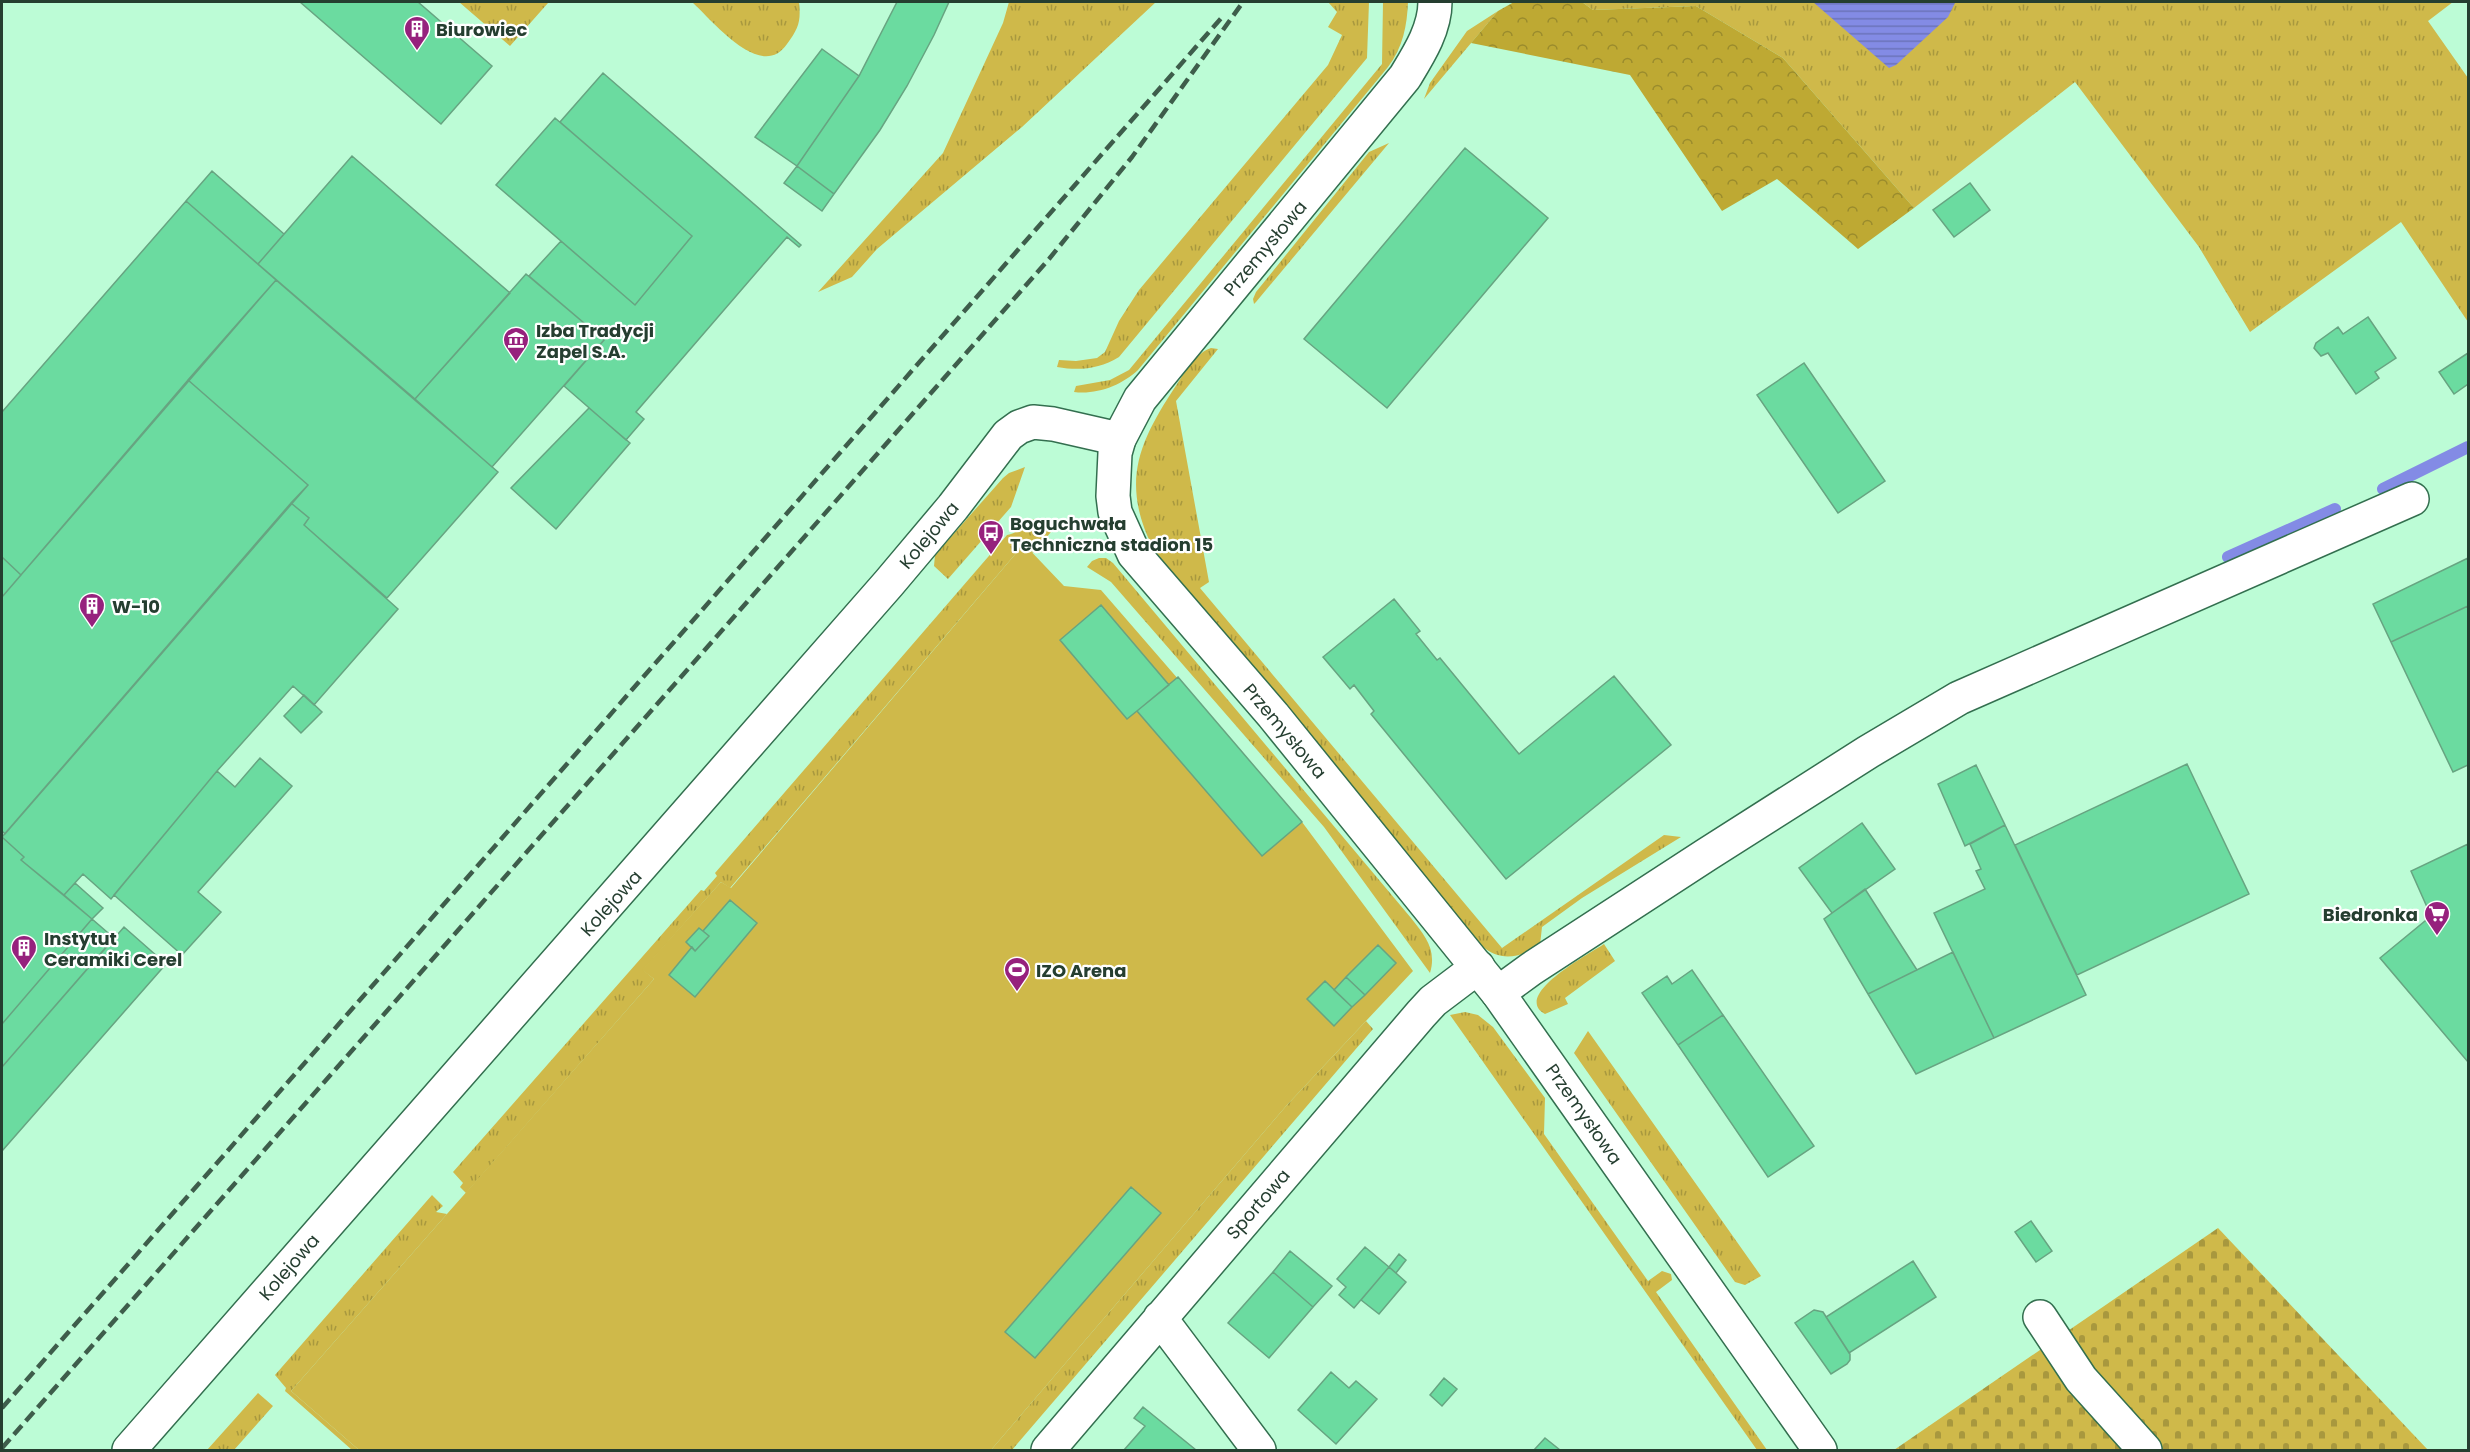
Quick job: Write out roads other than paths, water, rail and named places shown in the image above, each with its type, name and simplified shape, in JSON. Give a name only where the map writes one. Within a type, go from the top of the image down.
[{"type":"street","name":"Przemysłowa","points":[[1436,2],[1432,23],[1421,52],[1405,77],[1140,399],[1119,439],[1115,453],[1113,496],[1115,512],[1134,554],[1273,716],[1498,993],[1820,1450]]},
{"type":"street","name":"Kolejowa","points":[[129,1450],[889,583],[953,507],[1008,435],[1033,422],[1053,424],[1119,439]]},
{"type":"street","points":[[1498,993],[1706,855],[1868,752],[1959,698],[2412,499]]},
{"type":"street","name":"Sportowa","points":[[1048,1450],[1421,1014],[1433,1001],[1478,967]]},
{"type":"street","points":[[2040,1317],[2082,1379],[2145,1450]]},
{"type":"street","points":[[1160,1318],[1259,1450]]},
{"type":"water","points":[[1813,2],[1955,3],[1948,17],[1896,65],[1889,68]]},
{"type":"waterway","points":[[2383,489],[2468,447]]},
{"type":"waterway","points":[[2228,557],[2335,509]]},
{"type":"railway","points":[[2,1448],[1049,259],[1132,157],[1243,2]]},
{"type":"railway","points":[[2,1408],[1224,15]]},
{"type":"place","name":"Biurowiec","points":[[417,52]]},
{"type":"place","name":"Izba Tradycji Zapel S.A.","points":[[516,363]]},
{"type":"place","name":"Boguchwała Techniczna stadion 15","points":[[991,556]]},
{"type":"place","name":"W-10","points":[[92,629]]},
{"type":"place","name":"Biedronka","points":[[2437,937]]},
{"type":"place","name":"Instytut Ceramiki Cerel","points":[[24,971]]},
{"type":"place","name":"IZO Arena","points":[[1017,993]]}]
